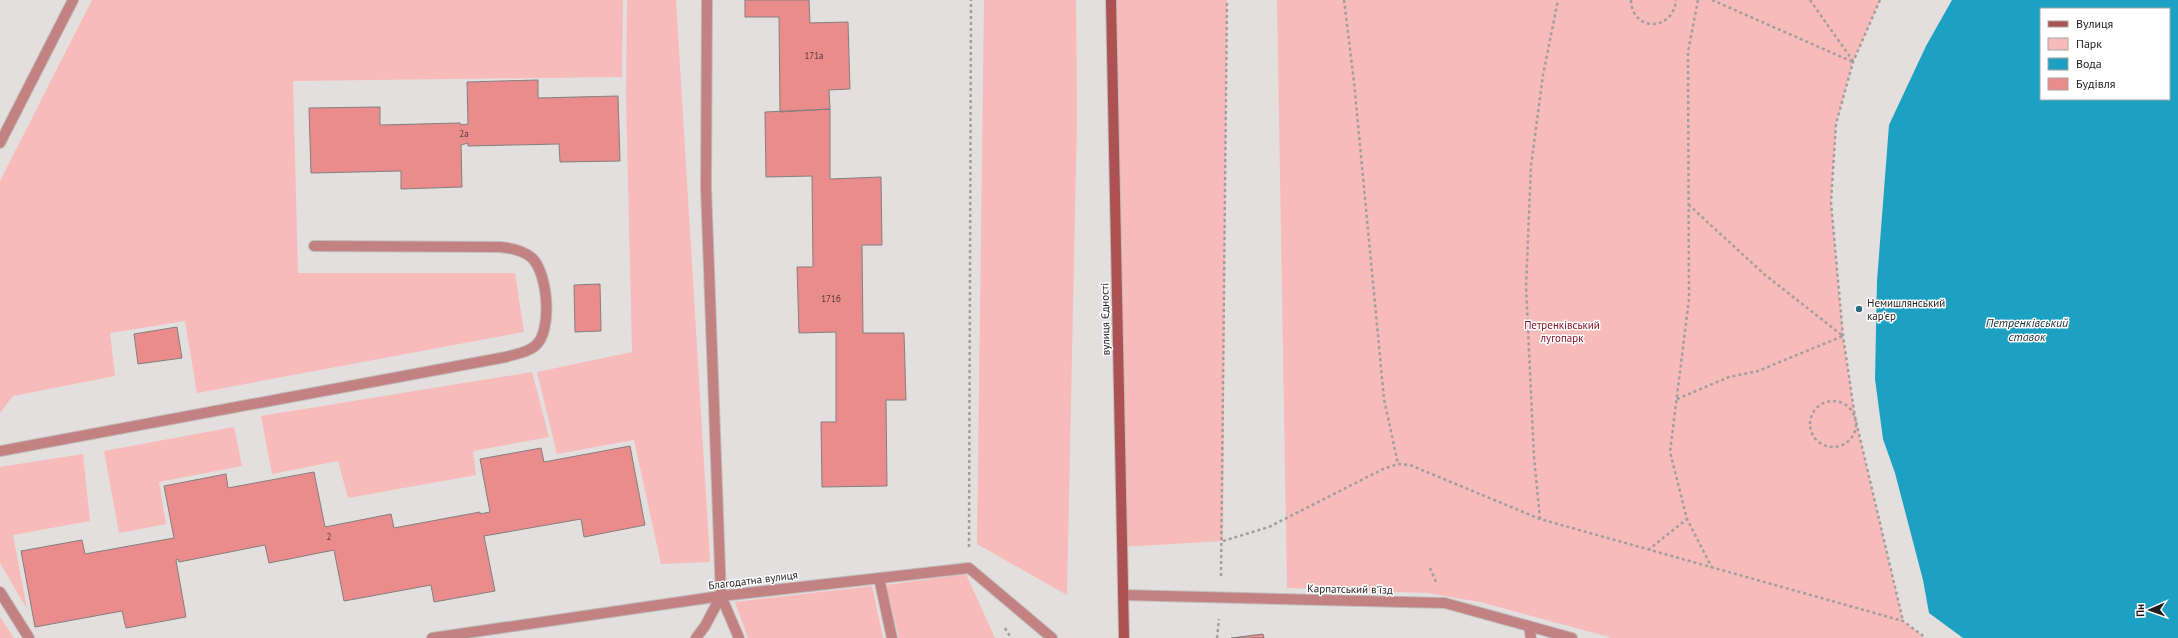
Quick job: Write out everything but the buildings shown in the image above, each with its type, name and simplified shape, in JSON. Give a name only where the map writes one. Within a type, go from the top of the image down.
[{"type":"street","points":[[0,143],[73,0]]},
{"type":"street","points":[[708,0],[706,188],[721,596],[738,638]]},
{"type":"street","name":"вулиця Єдності","points":[[1111,0],[1124,638]]},
{"type":"street","points":[[0,451],[506,357],[523,352],[535,346],[544,335],[546,321],[544,284],[540,269],[532,258],[523,252],[500,247],[314,246]]},
{"type":"street","points":[[969,568],[1052,638]]},
{"type":"street","name":"Благодатна вулиця","points":[[432,638],[721,596],[969,568]]},
{"type":"street","points":[[880,578],[892,638]]},
{"type":"street","points":[[0,592],[29,638]]},
{"type":"street","name":"Карпатський в'їзд","points":[[1123,595],[1445,603],[1572,638]]},
{"type":"street","points":[[696,638],[705,626],[721,596]]},
{"type":"street","points":[[1529,626],[1531,638]]},
{"type":"path","points":[[969,568],[971,0]]},
{"type":"path","points":[[1220,597],[1222,541],[1227,0]]},
{"type":"path","points":[[1344,0],[1355,90],[1384,399],[1398,464]]},
{"type":"path","points":[[1540,519],[1534,456],[1526,287],[1531,166],[1543,75],[1558,0]]},
{"type":"path","points":[[1631,0],[1631,7],[1639,20],[1654,24],[1661,23],[1672,14],[1676,0]]},
{"type":"path","points":[[1698,0],[1688,52],[1689,298],[1670,452],[1687,519],[1712,569]]},
{"type":"path","points":[[1712,0],[1853,62]]},
{"type":"path","points":[[1810,0],[1853,62]]},
{"type":"path","points":[[1880,0],[1853,62],[1836,124],[1831,202],[1843,336],[1855,417],[1903,622]]},
{"type":"path","points":[[1689,205],[1764,274],[1843,336]]},
{"type":"path","points":[[1676,400],[1729,377],[1758,371],[1843,336]]},
{"type":"path","points":[[1833,401],[1847,405],[1855,417],[1855,433],[1851,439],[1837,447],[1822,444],[1812,432],[1811,418],[1814,411],[1826,402],[1833,401]]},
{"type":"path","points":[[1222,541],[1270,527],[1383,469],[1398,464],[1410,465],[1540,519],[1903,622],[1926,638]]},
{"type":"path","points":[[1648,550],[1687,519]]},
{"type":"green space","points":[[92,0],[623,0],[622,77],[293,81],[298,273],[515,273],[524,332],[197,393],[185,321],[110,333],[115,376],[13,396],[0,413],[0,181]]},
{"type":"green space","points":[[627,0],[676,0],[710,562],[661,564],[634,440],[557,454],[537,372],[632,352],[626,96]]},
{"type":"green space","points":[[984,0],[1076,0],[1077,116],[1067,595],[977,544]]},
{"type":"green space","points":[[1109,0],[1227,0],[1223,541],[1121,547]]},
{"type":"green space","name":"Петренківський лугопарк","points":[[1277,0],[1880,0],[1853,62],[1836,123],[1831,202],[1843,336],[1855,417],[1903,621],[1923,636],[1922,638],[1613,638],[1480,602],[1427,593],[1287,588]]},
{"type":"green space","points":[[532,372],[549,437],[473,451],[476,475],[348,498],[338,461],[272,474],[261,416]]},
{"type":"green space","points":[[234,427],[242,466],[159,482],[166,524],[119,533],[104,451]]},
{"type":"green space","points":[[83,454],[90,521],[13,535],[27,609],[0,563],[0,467]]},
{"type":"green space","points":[[966,574],[995,638],[899,638],[886,585]]},
{"type":"green space","points":[[872,586],[883,638],[748,638],[735,602]]},
{"type":"green space","points":[[0,617],[14,638],[0,638]]},
{"type":"water","name":"Петренківський ставок","points":[[1952,0],[2178,0],[2178,638],[1963,638],[1929,613],[1923,580],[1895,473],[1883,439],[1875,379],[1877,281],[1889,125],[1926,46]]},
{"type":"place","name":"Немишлянський кар'єр","points":[[1859,309]]}]
